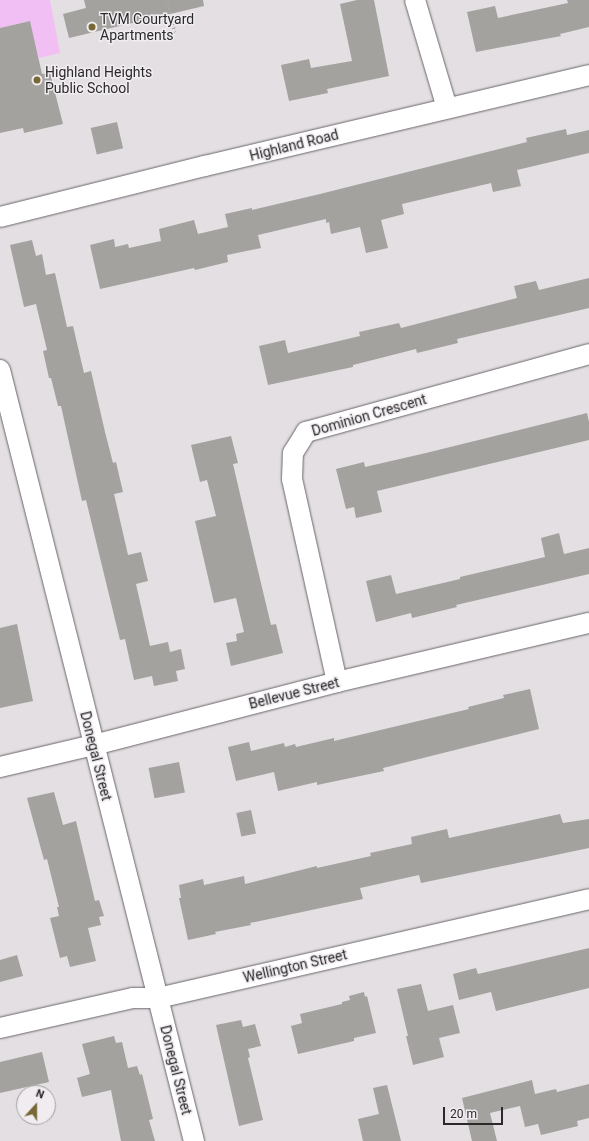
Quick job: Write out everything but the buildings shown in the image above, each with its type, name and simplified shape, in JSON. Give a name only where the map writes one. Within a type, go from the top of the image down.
[{"type":"street","points":[[415,0],[447,108]]},
{"type":"street","name":"Highland Road","points":[[0,217],[589,75]]},
{"type":"street","name":"Dominion Crescent","points":[[337,682],[292,479],[293,453],[306,432],[589,354]]},
{"type":"street","name":"Donegal Street","points":[[0,370],[194,1141]]},
{"type":"street","name":"Bellevue Street","points":[[0,767],[94,745],[337,682],[589,622]]},
{"type":"street","name":"Wellington Street","points":[[0,1028],[133,998],[158,998],[589,899]]},
{"type":"path","points":[[168,0],[176,32]]},
{"type":"shaded area","points":[[0,0],[50,0],[60,53],[39,58],[29,21],[0,28]]},
{"type":"place","name":"TVM Courtyard Apartments","points":[[92,27]]},
{"type":"place","name":"Highland Heights Public School","points":[[37,80]]}]
